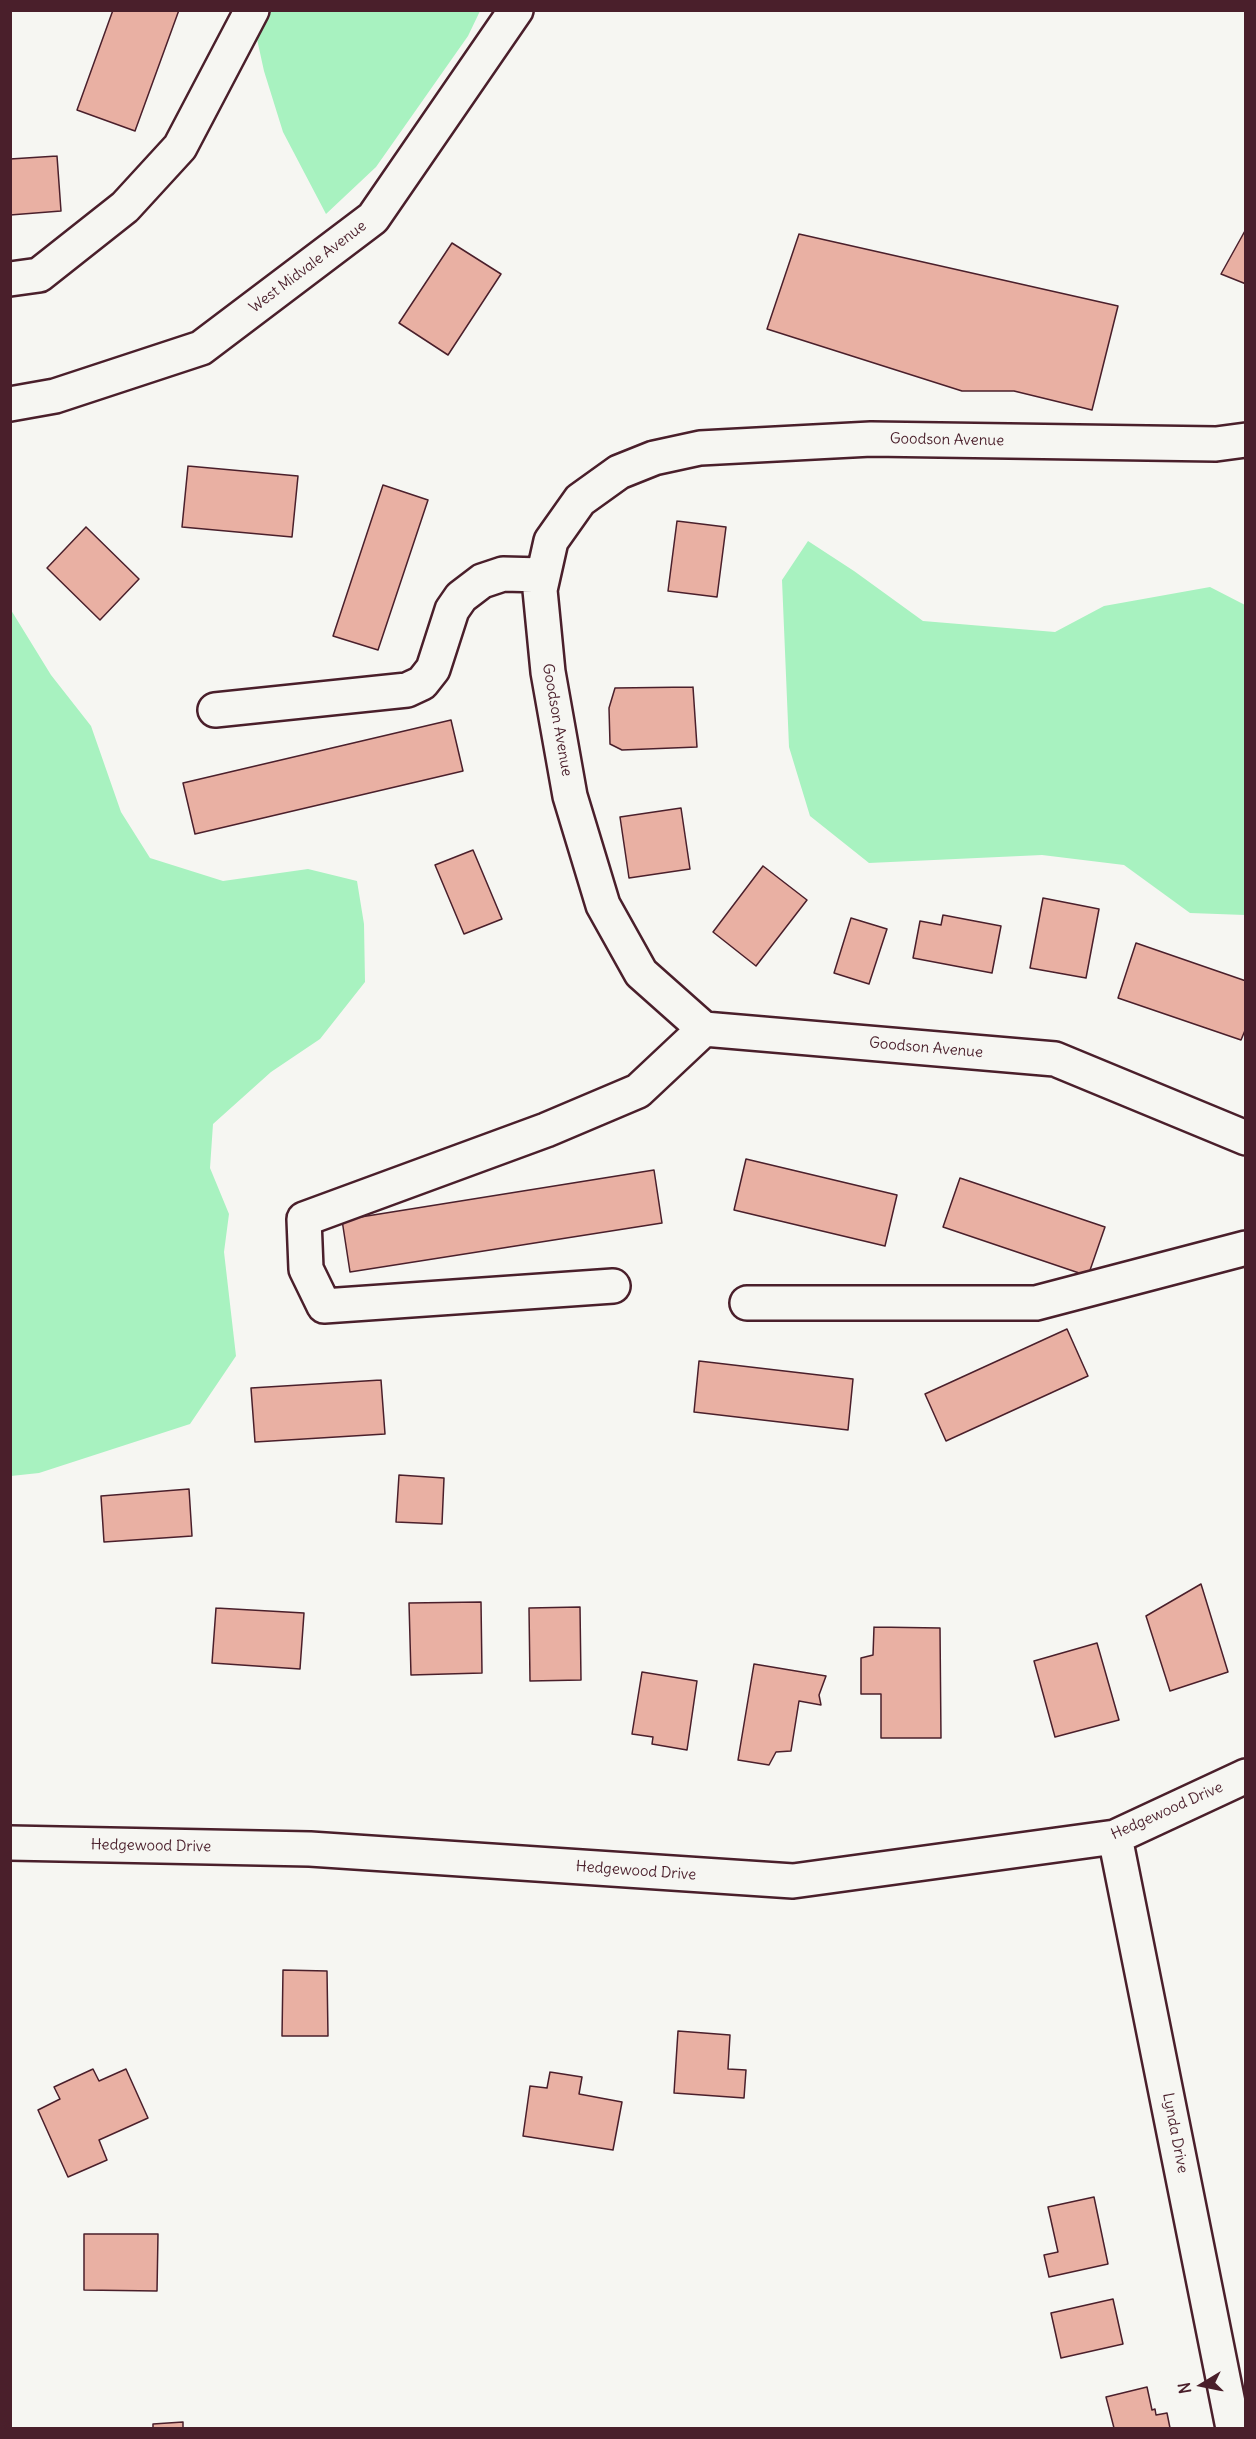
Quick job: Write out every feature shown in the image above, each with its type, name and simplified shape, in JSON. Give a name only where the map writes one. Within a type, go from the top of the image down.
[{"type":"street","points":[[10,279],[39,275],[125,207],[180,147],[252,10]]},
{"type":"street","name":"West Midvale Avenue","points":[[10,404],[55,396],[201,348],[373,218],[516,10]]},
{"type":"street","name":"Goodson Avenue","points":[[1245,440],[1216,444],[871,439],[700,448],[654,458],[619,471],[580,500],[551,541],[540,590],[548,672],[570,796],[603,905],[641,973],[704,1029],[1055,1059],[1245,1138]]},
{"type":"street","points":[[215,710],[407,690],[422,683],[433,669],[452,610],[461,597],[482,581],[502,574],[543,575]]},
{"type":"street","points":[[613,1286],[324,1306],[306,1269],[304,1219],[546,1130],[638,1091],[704,1029]]},
{"type":"street","points":[[747,1303],[1036,1303],[1245,1248]]},
{"type":"street","name":"Hedgewood Drive","points":[[10,1843],[309,1850],[793,1881],[1115,1837],[1245,1776]]},
{"type":"street","name":"Lynda Drive","points":[[1115,1837],[1233,2428]]},
{"type":"green space","points":[[269,11],[480,11],[468,36],[376,167],[326,214],[283,132],[264,71],[255,30]]},
{"type":"green space","points":[[808,541],[923,621],[1055,632],[1104,606],[1210,587],[1245,605],[1245,915],[1190,913],[1124,865],[1042,855],[869,863],[810,816],[789,747],[782,580]]},
{"type":"green space","points":[[11,610],[51,675],[91,726],[121,812],[150,858],[223,881],[308,869],[357,881],[364,924],[365,982],[320,1039],[271,1072],[213,1124],[210,1168],[229,1214],[224,1252],[236,1356],[190,1424],[39,1473],[11,1476]]},
{"type":"building","points":[[113,10],[179,10],[135,131],[77,110]]},
{"type":"building","points":[[57,156],[61,211],[10,215],[10,159]]},
{"type":"building","points":[[1246,229],[1246,284],[1221,274]]},
{"type":"building","points":[[799,234],[1118,306],[1092,410],[1014,391],[962,391],[767,329]]},
{"type":"building","points":[[452,243],[501,274],[448,355],[399,323]]},
{"type":"building","points":[[188,466],[298,476],[292,537],[182,527]]},
{"type":"building","points":[[383,485],[428,500],[378,650],[333,636]]},
{"type":"building","points":[[677,521],[726,527],[717,597],[668,591]]},
{"type":"building","points":[[86,527],[139,579],[100,620],[47,568]]},
{"type":"building","points":[[693,687],[697,747],[622,750],[610,744],[609,708],[615,688]]},
{"type":"building","points":[[451,720],[463,771],[195,834],[183,783]]},
{"type":"building","points":[[681,808],[690,869],[629,878],[620,817]]},
{"type":"building","points":[[473,850],[502,919],[464,934],[435,865]]},
{"type":"building","points":[[763,866],[807,900],[756,966],[713,932]]},
{"type":"building","points":[[1043,898],[1099,909],[1086,978],[1030,968]]},
{"type":"building","points":[[943,915],[1001,926],[992,973],[913,958],[920,921],[941,925]]},
{"type":"building","points":[[851,918],[887,929],[869,984],[834,973]]},
{"type":"building","points":[[1136,943],[1246,981],[1246,1028],[1241,1040],[1118,998]]},
{"type":"building","points":[[746,1159],[897,1195],[885,1246],[734,1210]]},
{"type":"building","points":[[654,1170],[662,1223],[350,1272],[342,1220]]},
{"type":"building","points":[[960,1178],[1105,1227],[1088,1276],[943,1227]]},
{"type":"building","points":[[1067,1329],[1088,1376],[946,1441],[925,1394]]},
{"type":"building","points":[[699,1361],[853,1379],[848,1430],[694,1412]]},
{"type":"building","points":[[381,1380],[385,1434],[255,1442],[251,1388]]},
{"type":"building","points":[[399,1475],[444,1478],[442,1524],[396,1522]]},
{"type":"building","points":[[189,1489],[192,1536],[104,1542],[101,1496]]},
{"type":"building","points":[[1201,1584],[1228,1672],[1170,1691],[1146,1616]]},
{"type":"building","points":[[481,1602],[482,1673],[411,1675],[409,1603]]},
{"type":"building","points":[[580,1607],[581,1680],[530,1681],[529,1608]]},
{"type":"building","points":[[216,1608],[304,1613],[300,1669],[212,1663]]},
{"type":"building","points":[[874,1627],[940,1628],[941,1738],[881,1738],[881,1694],[861,1694],[861,1658],[873,1655]]},
{"type":"building","points":[[1097,1643],[1119,1720],[1055,1737],[1034,1661]]},
{"type":"building","points":[[754,1664],[826,1676],[819,1695],[821,1705],[799,1701],[791,1751],[776,1752],[769,1765],[738,1760]]},
{"type":"building","points":[[642,1672],[697,1681],[687,1750],[652,1744],[653,1737],[632,1734]]},
{"type":"building","points":[[283,1970],[327,1971],[328,2036],[282,2036]]},
{"type":"building","points":[[678,2031],[730,2035],[728,2069],[746,2070],[744,2098],[674,2093]]},
{"type":"building","points":[[93,2069],[99,2081],[126,2069],[148,2118],[99,2140],[107,2160],[68,2177],[38,2110],[60,2099],[54,2087]]},
{"type":"building","points":[[550,2072],[582,2077],[579,2094],[622,2102],[613,2150],[523,2136],[530,2086],[547,2088]]},
{"type":"building","points":[[1094,2197],[1108,2264],[1049,2277],[1044,2255],[1058,2252],[1048,2207]]},
{"type":"building","points":[[84,2234],[158,2234],[157,2291],[84,2290]]},
{"type":"building","points":[[1113,2299],[1123,2344],[1061,2358],[1051,2313]]},
{"type":"building","points":[[1147,2387],[1152,2410],[1155,2409],[1156,2415],[1167,2413],[1170,2428],[1114,2428],[1106,2397]]},
{"type":"building","points":[[183,2422],[183,2428],[153,2428],[153,2424]]}]
